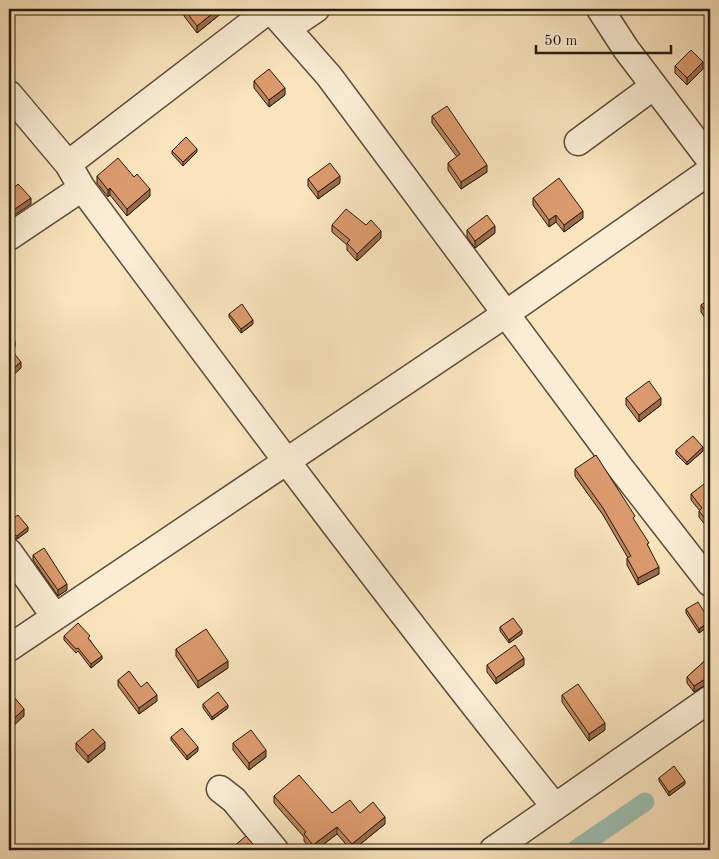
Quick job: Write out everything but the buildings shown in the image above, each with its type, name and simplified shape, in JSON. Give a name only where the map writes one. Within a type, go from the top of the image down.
[{"type":"street","points":[[68,164],[270,9],[330,76],[630,480],[710,583]]},
{"type":"street","points":[[288,28],[316,9]]},
{"type":"street","points":[[600,9],[654,86],[710,160]]},
{"type":"street","points":[[578,142],[654,86]]},
{"type":"street","points":[[9,94],[68,164],[82,188],[285,462],[446,671],[555,807]]},
{"type":"street","points":[[9,648],[507,313],[710,171]]},
{"type":"street","points":[[9,237],[82,188]]},
{"type":"street","points":[[9,552],[55,617]]},
{"type":"street","points":[[493,850],[710,699]]},
{"type":"street","points":[[220,789],[234,800],[275,850]]},
{"type":"waterway","points":[[575,850],[645,802]]}]
